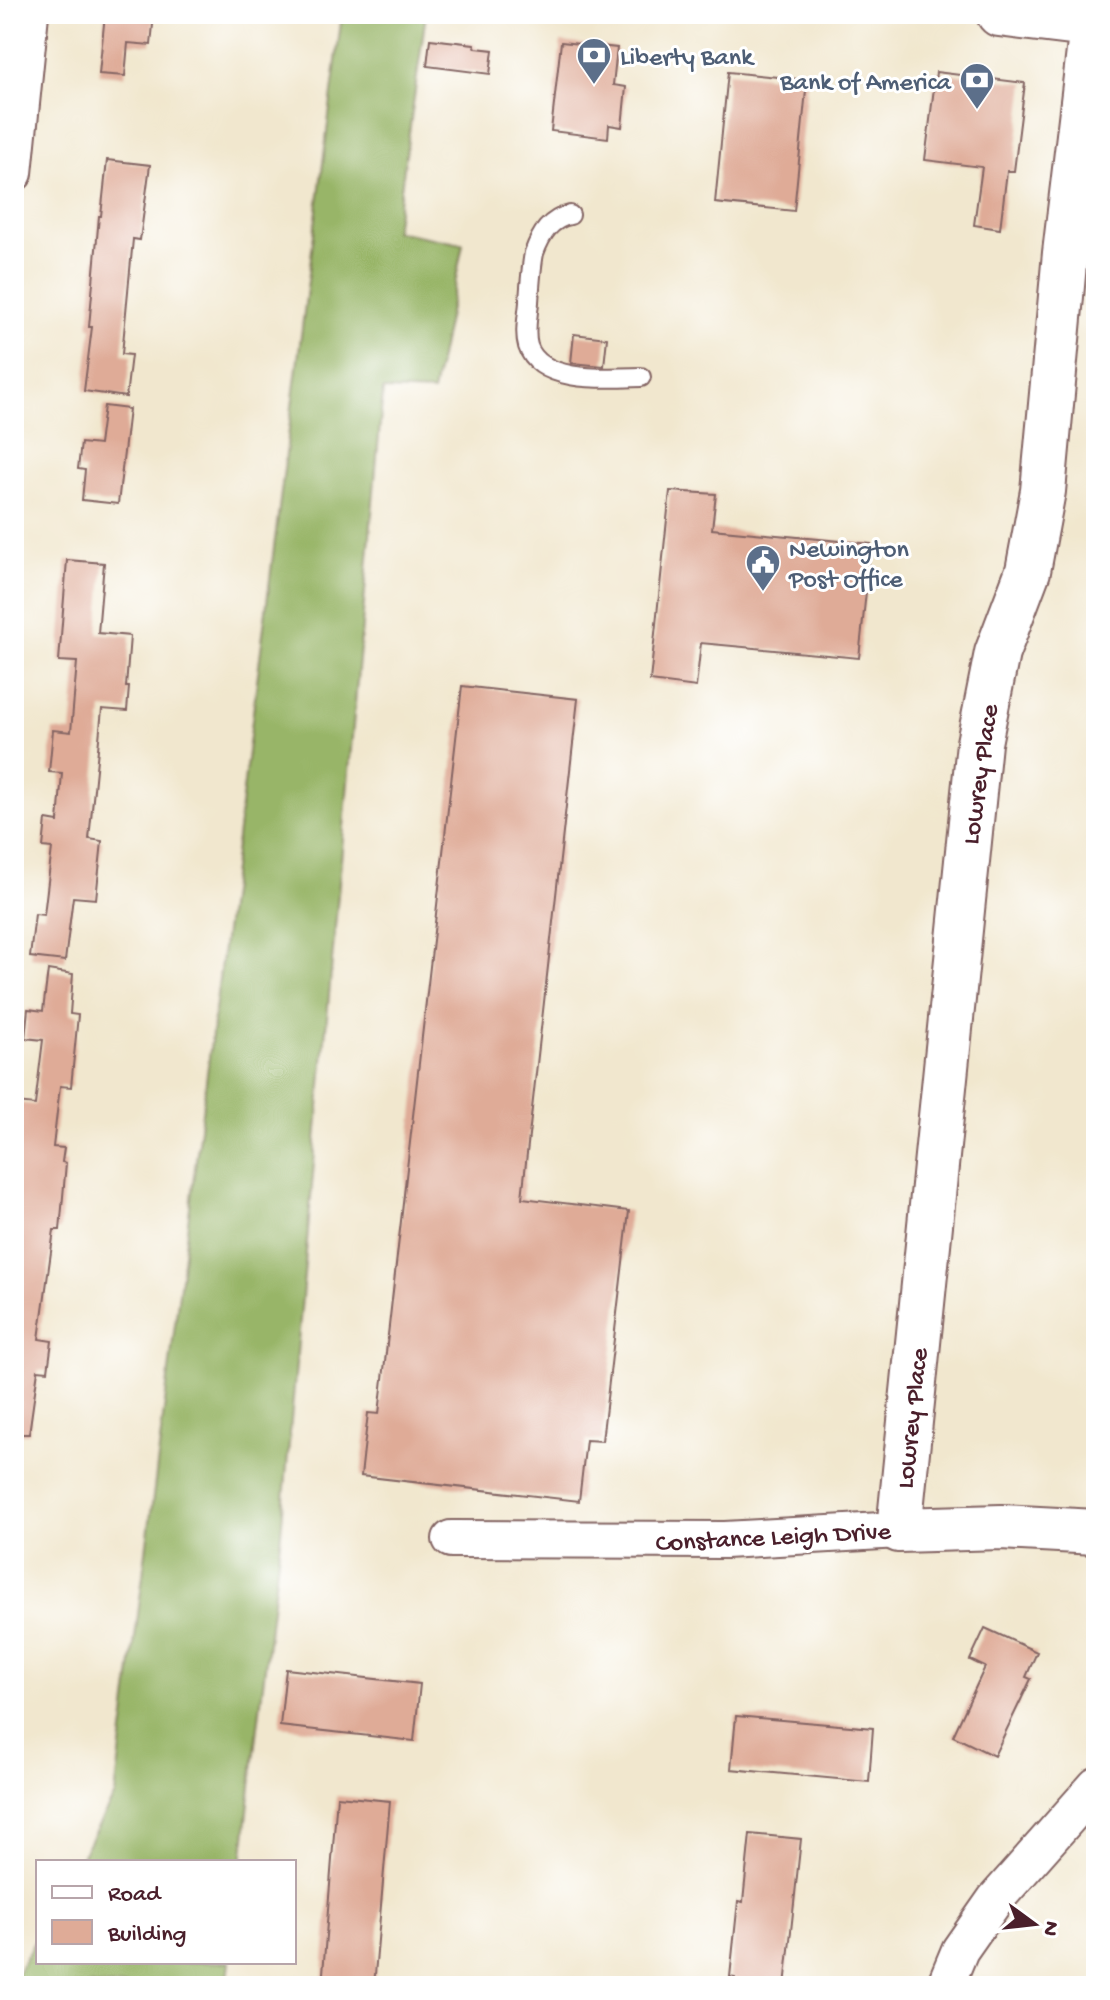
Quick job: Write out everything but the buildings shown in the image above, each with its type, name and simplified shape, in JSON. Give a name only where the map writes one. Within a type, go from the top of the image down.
[{"type":"street","points":[[14,173],[30,14]]},
{"type":"street","points":[[1002,14],[1094,26]]},
{"type":"street","name":"Lowrey Place","points":[[899,1530],[979,743],[997,653],[1028,571],[1043,491],[1065,253],[1094,26]]},
{"type":"street","name":"Constance Leigh Drive","points":[[451,1539],[725,1540],[1001,1527],[1096,1532]]},
{"type":"street","points":[[945,1986],[960,1950],[995,1900],[1096,1786]]},
{"type":"lane","points":[[570,215],[550,224],[534,253],[527,331],[531,353],[549,369],[568,374],[601,378],[641,377]]},
{"type":"green space","points":[[342,14],[426,14],[395,231],[463,244],[433,392],[383,390],[281,1533],[242,1860],[79,1860],[115,1795]]},
{"type":"green space","points":[[36,1939],[36,1964],[230,1964],[227,1986],[14,1986],[14,1979]]},
{"type":"place","name":"Liberty Bank","points":[[594,86]]},
{"type":"place","name":"Bank of America","points":[[977,111]]},
{"type":"place","name":"Newington Post Office","points":[[763,593]]}]
